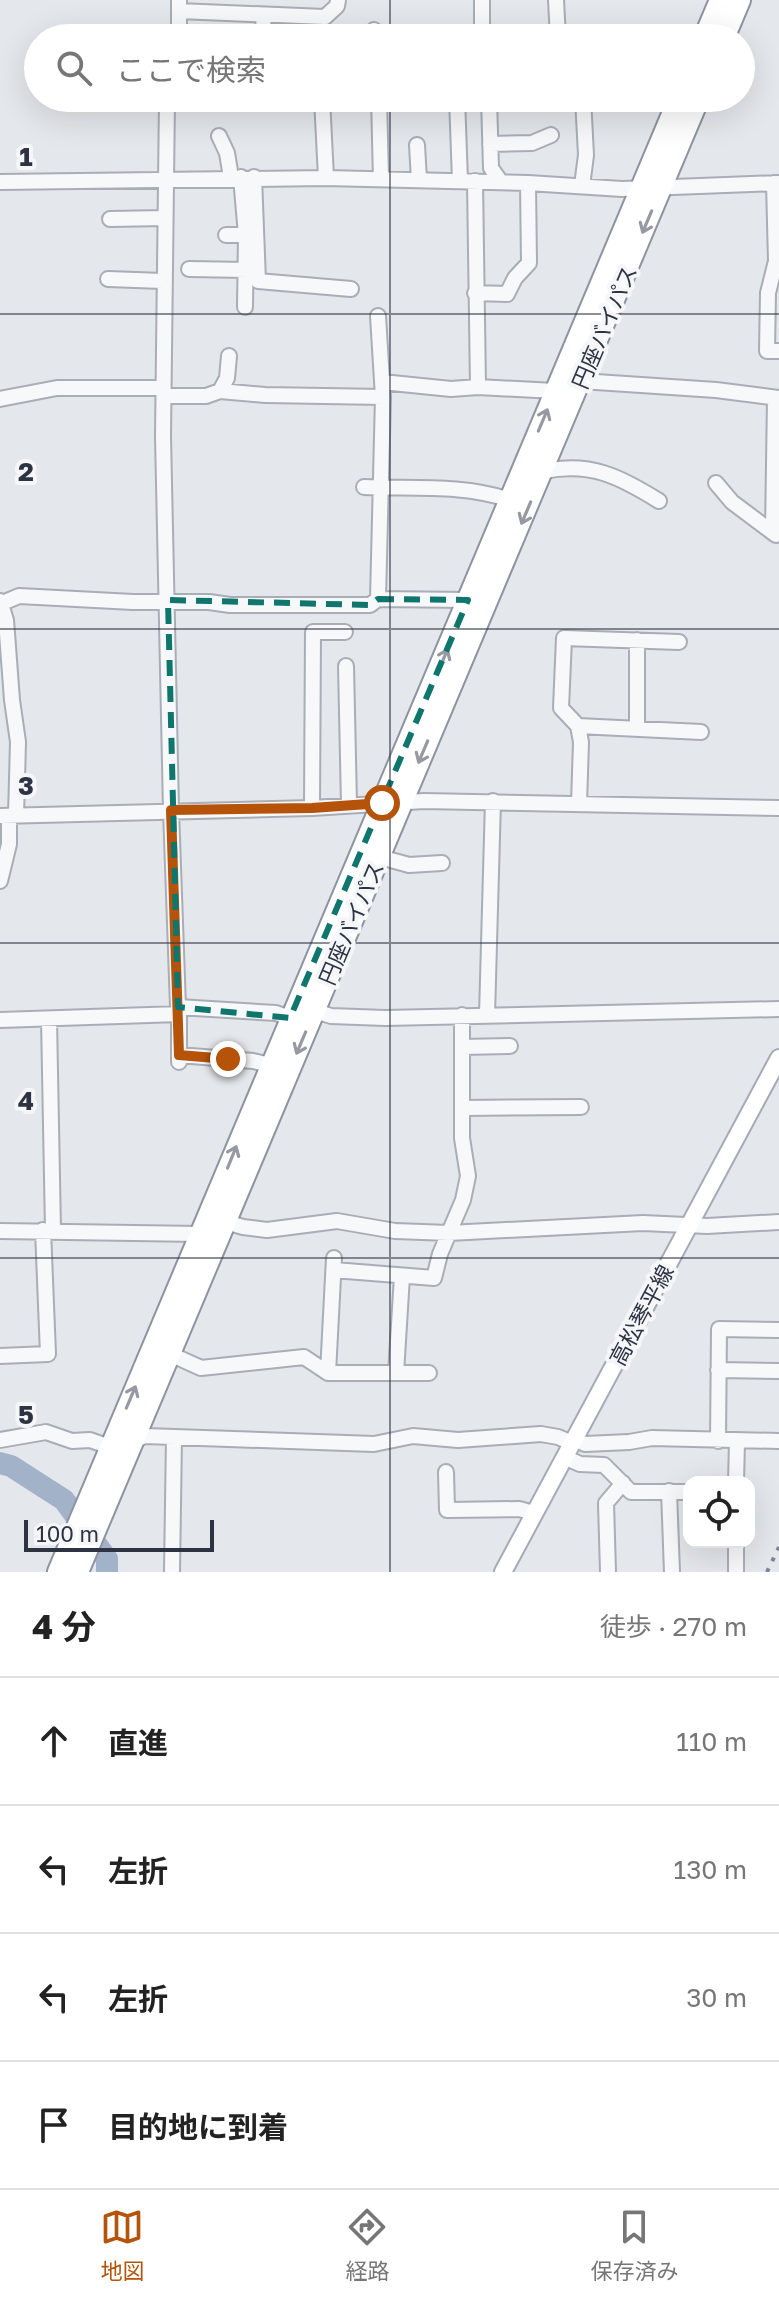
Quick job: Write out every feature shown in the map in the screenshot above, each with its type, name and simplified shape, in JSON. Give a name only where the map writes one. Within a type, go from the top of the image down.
[{"type":"highway","points":[[710,24],[720,0]]},
{"type":"highway","points":[[730,24],[740,0]]},
{"type":"highway","name":"円座バイパス","points":[[58,1572],[90,1494],[170,1354],[380,857],[392,802],[468,600],[673,112]]},
{"type":"highway","name":"円座バイパス","points":[[82,1562],[104,1510],[120,1441],[200,1234],[290,1018],[544,471],[693,112]]},
{"type":"highway","points":[[290,1018],[315,1011]]},
{"type":"highway","points":[[200,1234],[226,1222]]},
{"type":"main road","name":"高松琴平線","points":[[503,1572],[779,1058]]},
{"type":"street","points":[[179,6],[263,15],[325,17],[337,6],[338,0]]},
{"type":"street","points":[[482,0],[482,24]]},
{"type":"street","points":[[556,0],[557,24]]},
{"type":"street","points":[[263,15],[263,24]]},
{"type":"street","points":[[167,112],[163,392],[179,1059],[253,1061],[271,1065]]},
{"type":"street","points":[[323,112],[326,178]]},
{"type":"street","points":[[379,112],[381,179]]},
{"type":"street","points":[[459,112],[468,181],[478,387]]},
{"type":"street","points":[[489,112],[491,168],[501,182]]},
{"type":"street","points":[[582,186],[586,155],[584,112]]},
{"type":"street","points":[[490,144],[532,143],[551,135]]},
{"type":"street","points":[[219,136],[242,177],[258,281],[351,289]]},
{"type":"street","points":[[417,145],[419,180]]},
{"type":"street","points":[[242,177],[247,270],[245,307]]},
{"type":"street","points":[[0,182],[167,181],[242,177],[468,181],[640,189],[777,183],[776,261],[767,351],[779,351]]},
{"type":"street","points":[[475,293],[507,294],[515,278],[529,263],[528,183]]},
{"type":"street","points":[[110,219],[164,218]]},
{"type":"street","points":[[226,235],[246,235]]},
{"type":"street","points":[[189,269],[247,270]]},
{"type":"street","points":[[108,279],[163,281]]},
{"type":"street","points":[[378,316],[382,389],[372,487],[381,516],[378,599]]},
{"type":"street","points":[[220,391],[227,378],[229,356]]},
{"type":"street","points":[[581,381],[716,390],[777,398],[776,534]]},
{"type":"street","points":[[0,399],[57,388],[206,396],[220,391],[265,395],[478,387],[555,391]]},
{"type":"street","points":[[544,471],[567,467],[615,475],[659,501]]},
{"type":"street","points":[[716,483],[732,502],[776,534]]},
{"type":"street","points":[[372,487],[442,487],[490,493],[510,500]]},
{"type":"street","points":[[0,881],[9,844],[8,816],[18,742],[6,620],[1,603],[19,596],[230,605],[370,605],[378,599],[468,600]]},
{"type":"street","points":[[312,808],[313,632],[345,632]]},
{"type":"street","points":[[579,804],[581,742],[578,726],[561,708],[564,638],[679,642]]},
{"type":"street","points":[[637,640],[637,729]]},
{"type":"street","points":[[346,666],[349,804]]},
{"type":"street","points":[[578,726],[701,732]]},
{"type":"street","points":[[487,1015],[493,801]]},
{"type":"street","points":[[8,816],[312,808],[392,802],[493,801],[779,808]]},
{"type":"street","points":[[380,857],[409,865],[442,863]]},
{"type":"street","points":[[315,1011],[331,1016],[385,1018],[779,1009]]},
{"type":"street","points":[[0,1020],[178,1011],[276,1013],[290,1018]]},
{"type":"street","points":[[328,1373],[334,1264],[402,1276],[434,1278],[463,1200],[468,1176],[462,1138],[462,1015]]},
{"type":"street","points":[[0,1356],[48,1354],[49,1019]]},
{"type":"street","points":[[462,1047],[510,1046]]},
{"type":"street","points":[[462,1108],[581,1107]]},
{"type":"street","points":[[226,1222],[267,1230],[337,1221],[395,1231],[449,1233],[643,1223],[707,1226],[779,1222]]},
{"type":"street","points":[[0,1231],[200,1234]]},
{"type":"street","points":[[396,1373],[402,1276]]},
{"type":"street","points":[[718,1441],[719,1329],[779,1330]]},
{"type":"street","points":[[170,1354],[201,1368],[304,1357],[328,1373],[429,1373]]},
{"type":"street","points":[[718,1370],[779,1371]]},
{"type":"street","points":[[0,1440],[46,1432],[72,1441],[120,1441],[145,1436],[374,1444],[413,1436],[458,1440],[541,1434],[558,1437],[570,1446],[580,1464],[604,1465],[631,1492],[683,1492]]},
{"type":"street","points":[[172,1572],[174,1437]]},
{"type":"street","points":[[570,1446],[652,1438],[779,1441]]},
{"type":"street","points":[[736,1476],[737,1441]]},
{"type":"street","points":[[446,1472],[447,1510],[519,1509],[534,1513]]},
{"type":"street","points":[[608,1572],[606,1503],[623,1483]]},
{"type":"street","points":[[669,1491],[672,1572]]},
{"type":"street","points":[[736,1548],[736,1572]]},
{"type":"highlighted area","points":[[378,599],[468,600],[290,1018],[178,1007],[168,600],[370,605]]},
{"type":"waterway","points":[[0,1463],[11,1466],[64,1500],[107,1559],[107,1572]]},
{"type":"railway","points":[[767,1572],[779,1547]]},
{"type":"route","points":[[228,1059],[179,1055],[171,810],[312,808],[382,803]]}]
